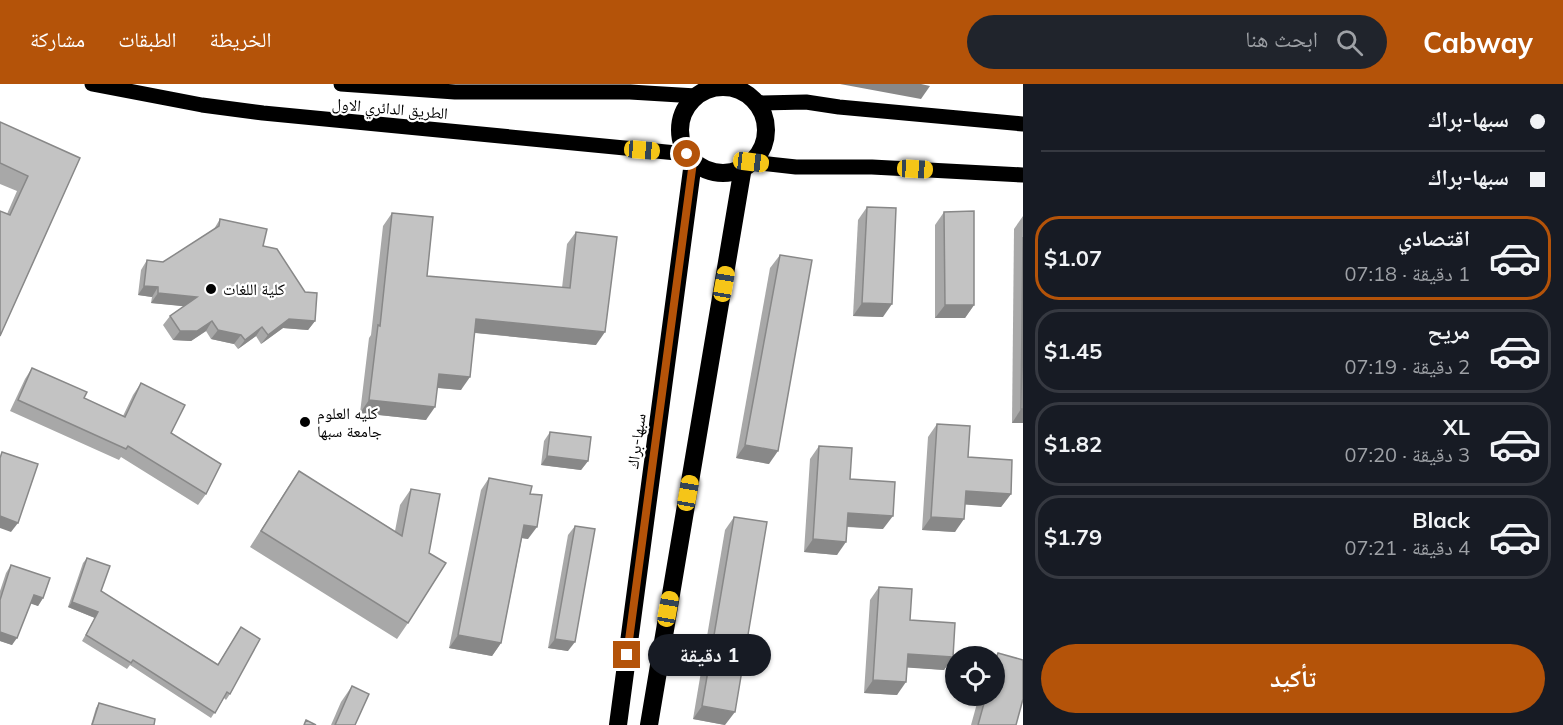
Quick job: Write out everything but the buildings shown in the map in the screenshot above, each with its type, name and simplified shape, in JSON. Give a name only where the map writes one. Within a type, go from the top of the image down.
[{"type":"highway","points":[[733,88],[756,95],[766,127],[760,152],[747,165],[723,173],[712,172],[690,158],[681,143],[679,130],[684,111],[705,89],[733,88]]},
{"type":"highway","name":"سبها-براك","points":[[618,725],[690,158]]},
{"type":"highway","points":[[649,725],[747,165]]},
{"type":"main road","name":"الطريق الدائري الاول","points":[[92,84],[202,105],[263,113],[690,158]]},
{"type":"main road","name":"الطريق الدائري الاول","points":[[341,84],[455,92],[630,92],[705,89]]},
{"type":"main road","points":[[756,95],[784,101],[839,107],[1023,124]]},
{"type":"main road","points":[[747,165],[872,167],[1023,175]]},
{"type":"place","name":"كلية اللغات","points":[[211,289]]},
{"type":"place","name":"كليه العلوم جامعة سبها","points":[[305,422]]},
{"type":"route","points":[[627,655],[693,162],[687,154]]}]
